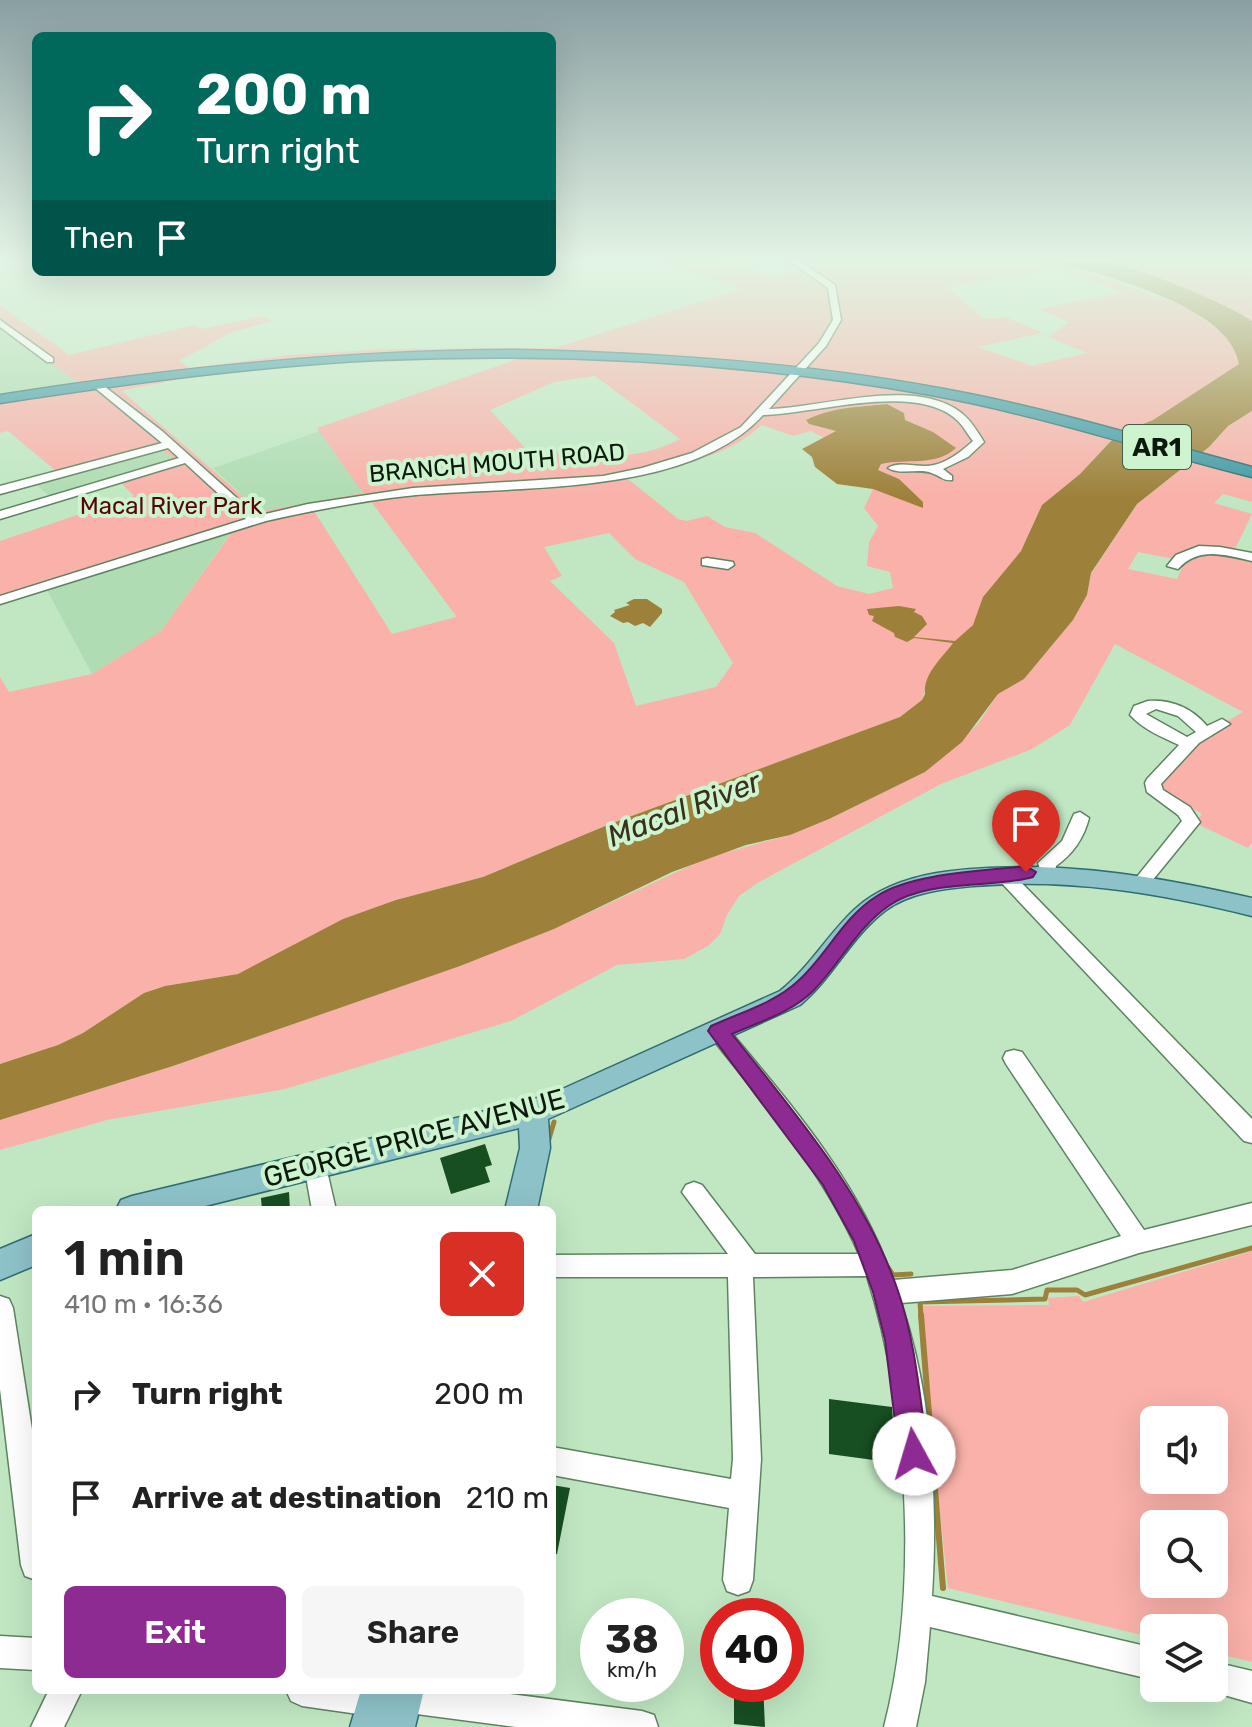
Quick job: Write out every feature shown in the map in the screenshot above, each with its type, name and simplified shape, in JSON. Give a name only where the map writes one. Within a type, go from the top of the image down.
[{"type":"highway","name":"AR1","points":[[0,400],[280,363],[430,354],[575,356],[796,372],[936,392],[1247,470]]},
{"type":"main road","name":"GEORGE PRICE AVENUE","points":[[148,1206],[526,1114],[568,1099],[774,1007],[805,988],[864,915],[886,898],[931,884],[1003,874],[1048,872],[1141,883],[1252,907]]},
{"type":"main road","points":[[507,1206],[522,1151],[526,1114]]},
{"type":"main road","points":[[522,1206],[535,1148],[526,1114]]},
{"type":"main road","points":[[0,1265],[32,1251]]},
{"type":"street","points":[[20,338],[50,360]]},
{"type":"street","name":"BRANCH MOUTH ROAD","points":[[0,600],[255,521],[385,495],[585,481],[644,471],[683,460],[724,443],[745,429],[827,338]]},
{"type":"street","points":[[90,386],[170,444],[255,521]]},
{"type":"street","points":[[763,412],[903,396],[964,417],[979,442],[964,455],[935,469],[894,468]]},
{"type":"street","points":[[0,490],[170,444]]},
{"type":"street","points":[[0,515],[187,459]]},
{"type":"street","points":[[935,469],[948,478]]},
{"type":"street","points":[[0,525],[89,499],[97,494],[97,487]]},
{"type":"street","points":[[1173,566],[1185,553],[1200,549],[1252,557]]},
{"type":"street","points":[[707,562],[728,565]]},
{"type":"street","points":[[1189,744],[1145,722],[1138,715],[1139,709],[1154,702],[1163,703],[1197,724],[1204,732]]},
{"type":"street","points":[[1141,883],[1191,822],[1184,811],[1153,788],[1156,778],[1189,744],[1204,732],[1222,724]]},
{"type":"street","points":[[1048,872],[1047,863],[1064,849],[1075,834],[1080,818]]},
{"type":"street","points":[[1003,874],[1252,1134]]},
{"type":"street","points":[[718,1031],[831,1178],[850,1208],[886,1292],[898,1340],[914,1454],[918,1518],[916,1608],[900,1727]]},
{"type":"street","points":[[1014,1058],[1139,1242]]},
{"type":"street","points":[[316,1165],[323,1206]]},
{"type":"street","points":[[694,1192],[744,1256],[746,1424],[738,1580]]},
{"type":"street","points":[[886,1292],[1012,1282],[1139,1242],[1252,1214]]},
{"type":"street","points":[[556,1266],[876,1265]]},
{"type":"street","points":[[0,1308],[32,1536]]},
{"type":"street","points":[[556,1462],[744,1496]]},
{"type":"street","points":[[916,1608],[1140,1661]]},
{"type":"street","points":[[0,1652],[32,1654]]},
{"type":"street","points":[[1228,1681],[1252,1687]]},
{"type":"street","points":[[47,1727],[64,1694]]},
{"type":"street","points":[[325,1694],[388,1705],[642,1727]]},
{"type":"shaded area","points":[[0,338],[15,338],[82,385],[0,397]]},
{"type":"shaded area","points":[[320,431],[364,493],[268,510],[256,508],[213,468]]},
{"type":"shaded area","points":[[161,448],[176,459],[52,498],[33,482]]},
{"type":"shaded area","points":[[222,529],[230,534],[161,631],[92,674],[47,590],[0,605],[0,597]]},
{"type":"green space","name":"Macal River Park","points":[[15,338],[45,338],[69,355],[142,338],[222,338],[179,361],[190,368],[290,355],[389,349],[555,348],[588,338],[1022,338],[978,347],[1032,366],[1087,353],[1049,338],[1228,338],[1237,351],[1239,364],[1153,420],[1127,430],[1111,441],[1080,474],[1042,505],[1021,551],[973,625],[929,675],[922,700],[900,717],[610,824],[483,877],[396,900],[238,974],[165,986],[144,993],[83,1033],[58,1045],[0,1064],[0,677],[9,692],[92,674],[161,631],[230,535],[221,529],[0,597],[0,541],[134,496],[116,478],[175,459],[160,449],[61,475],[8,431],[0,433],[0,402],[82,385]],"holes":[[[521,358],[317,428],[363,493],[268,510],[256,508],[122,391],[168,381],[262,368],[404,359]],[[595,376],[680,439],[661,448],[623,455],[526,449],[490,410],[554,382]],[[887,404],[904,413],[905,420],[933,432],[938,438],[881,464],[877,471],[899,479],[892,496],[873,489],[864,508],[878,526],[869,542],[867,566],[890,572],[893,588],[869,594],[837,586],[755,533],[725,527],[707,516],[687,521],[678,519],[628,479],[714,454],[746,438],[762,425],[793,436],[811,431],[824,438],[837,431],[809,424],[806,420],[836,410]],[[370,500],[456,617],[392,634],[314,511]],[[609,533],[635,559],[684,582],[733,663],[716,687],[636,706],[614,643],[550,581],[562,576],[544,547]]]},
{"type":"green space","points":[[1252,411],[1252,502],[1223,494],[1214,503],[1252,514],[1234,551],[1252,556],[1252,843],[1248,848],[1195,823],[1202,814],[1155,787],[1210,731],[1243,712],[1115,644],[1070,725],[1032,749],[941,784],[759,882],[739,896],[720,934],[708,946],[684,959],[617,965],[511,1021],[285,1089],[107,1120],[0,1150],[0,1120],[173,1066],[554,929],[709,857],[790,835],[925,772],[978,724],[998,694],[1024,679],[1073,620],[1087,595],[1091,574],[1137,504],[1209,447],[1228,426]],"holes":[[[1138,552],[1185,561],[1177,579],[1128,569]]]},
{"type":"green space","points":[[1252,1251],[1252,1662],[1228,1656],[1228,1614],[1140,1614],[1140,1635],[948,1588],[918,1306],[1049,1305],[1048,1298],[1079,1296],[1083,1302]]},
{"type":"water","name":"Macal River","points":[[1225,338],[1252,338],[1252,411],[1228,426],[1209,447],[1137,504],[1091,573],[1087,595],[1073,620],[1024,679],[998,694],[962,742],[925,772],[829,819],[790,835],[746,845],[672,872],[554,929],[460,966],[173,1066],[0,1120],[0,1064],[58,1045],[83,1033],[144,993],[165,986],[238,974],[343,919],[396,900],[483,877],[610,824],[900,717],[922,700],[930,673],[953,643],[914,638],[907,642],[872,621],[874,616],[869,615],[867,609],[899,606],[916,609],[914,612],[922,616],[927,624],[914,637],[955,641],[973,625],[983,597],[1021,551],[1042,505],[1080,474],[1111,441],[1127,430],[1153,420],[1239,364]]},
{"type":"water","points":[[887,404],[904,413],[905,420],[933,432],[956,448],[930,460],[881,464],[878,470],[899,479],[923,502],[923,508],[873,489],[837,484],[815,467],[812,457],[802,449],[836,431],[809,424],[806,420],[835,410]]},
{"type":"water","points":[[634,599],[647,599],[662,609],[650,627],[643,623],[635,626],[623,623],[610,616],[614,610],[630,605],[626,603]]},
{"type":"building","points":[[485,1144],[492,1165],[485,1167],[490,1182],[451,1194],[440,1158]]},
{"type":"building","points":[[289,1192],[290,1206],[262,1206],[261,1198]]},
{"type":"building","points":[[829,1399],[892,1407],[896,1463],[829,1454]]},
{"type":"building","points":[[556,1486],[570,1488],[556,1554]]},
{"type":"building","points":[[734,1702],[764,1702],[765,1727],[734,1724]]},
{"type":"waterway","points":[[548,1142],[554,1122]]},
{"type":"waterway","points":[[921,1317],[920,1302],[1045,1299],[1047,1290],[1077,1290],[1085,1295],[1252,1248]]},
{"type":"waterway","points":[[887,1266],[893,1275],[911,1274]]},
{"type":"waterway","points":[[921,1315],[943,1588]]},
{"type":"route","points":[[914,1454],[898,1340],[886,1292],[864,1237],[831,1178],[718,1031],[774,1007],[805,988],[864,915],[886,898],[931,884],[1026,872]]}]
